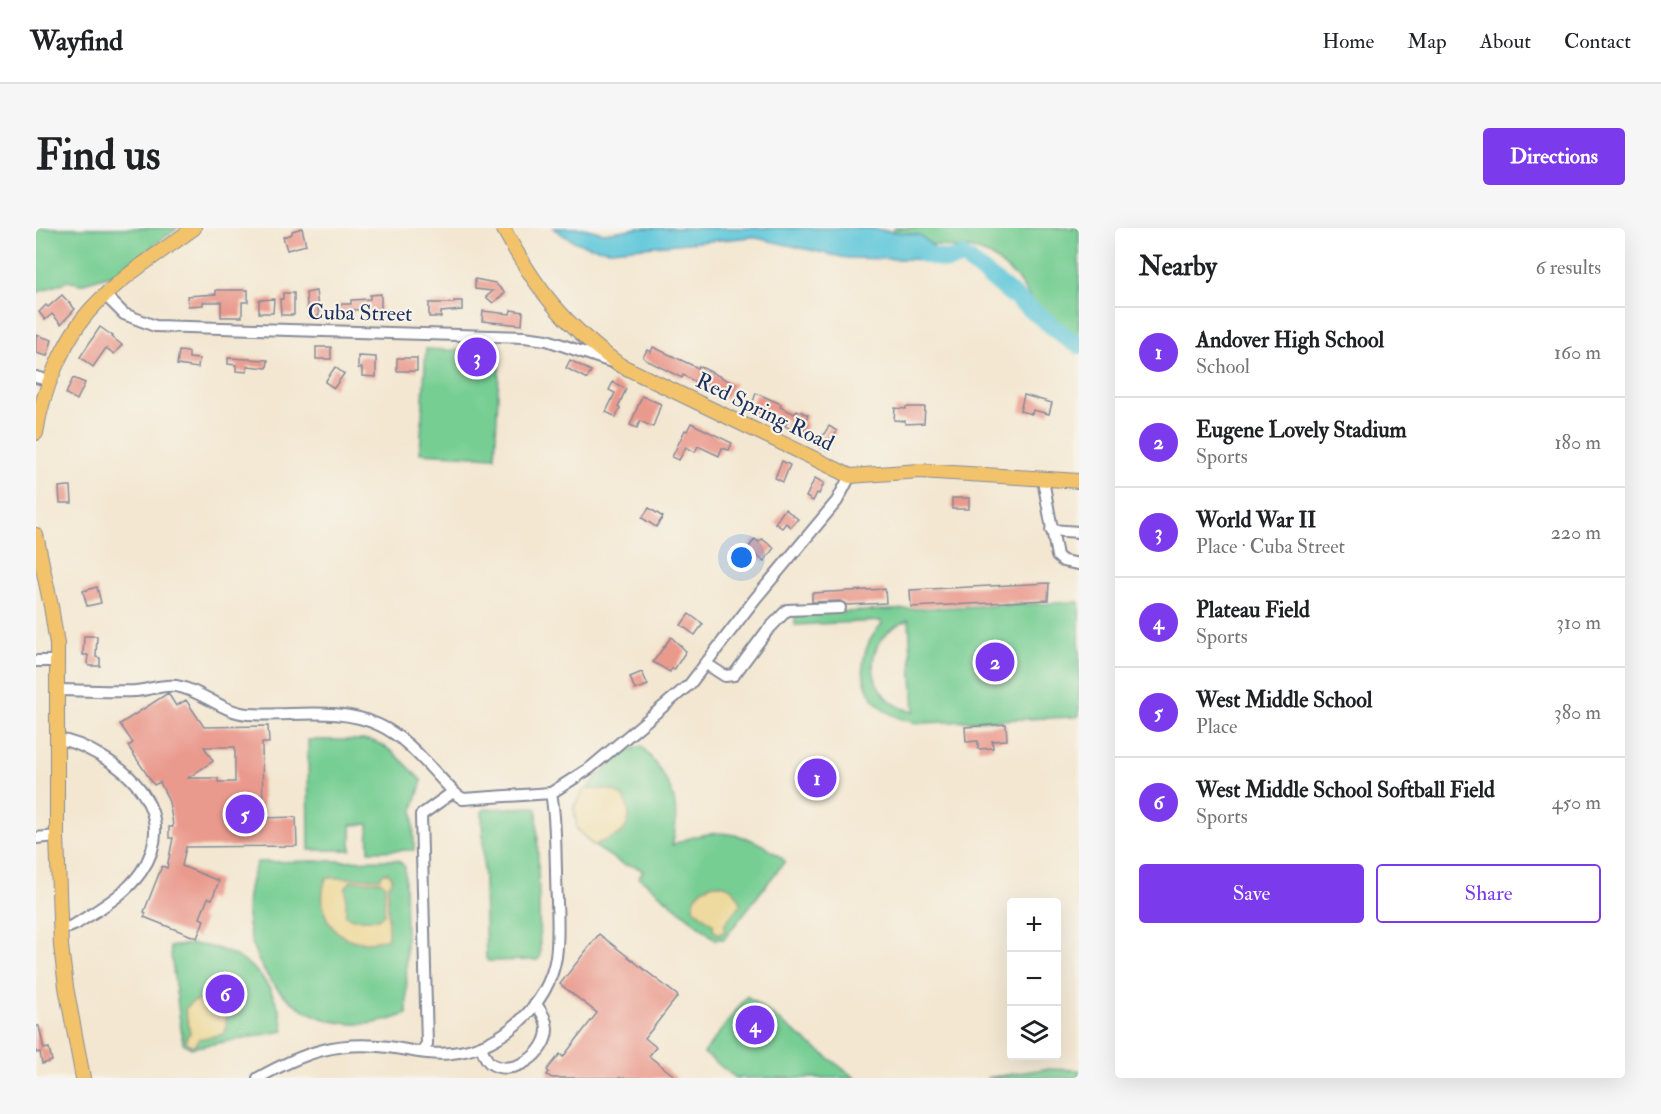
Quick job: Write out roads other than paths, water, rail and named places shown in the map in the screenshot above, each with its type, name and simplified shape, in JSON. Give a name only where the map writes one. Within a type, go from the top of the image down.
[{"type":"main road","points":[[36,433],[43,379],[91,308],[138,268],[194,228]]},
{"type":"main road","name":"Red Spring Road","points":[[503,228],[525,268],[546,299],[573,327],[621,365],[850,476],[920,471],[1079,481]]},
{"type":"main road","points":[[36,535],[40,572],[55,628],[60,928],[63,971],[83,1078]]},
{"type":"street","name":"Cuba Street","points":[[105,295],[124,314],[154,326],[524,337],[547,340],[621,365]]},
{"type":"street","points":[[57,690],[137,691],[174,686],[188,689],[234,712],[353,716],[379,725],[394,734],[459,798],[550,793],[590,768],[690,684],[755,599],[837,501],[850,476]]},
{"type":"street","points":[[1043,480],[1057,556],[1064,561],[1079,564]]},
{"type":"street","points":[[1051,531],[1079,532]]},
{"type":"street","points":[[705,663],[725,676],[734,675],[766,632],[787,610],[840,608]]},
{"type":"street","points":[[36,662],[57,661]]},
{"type":"street","points":[[57,739],[76,742],[115,764],[131,777],[148,801],[154,830],[148,860],[128,888],[76,924],[60,928]]},
{"type":"street","points":[[422,1051],[427,1044],[421,815],[453,792]]},
{"type":"street","points":[[258,1078],[301,1056],[337,1045],[358,1044],[450,1054],[481,1047],[520,1021],[536,1004],[556,960],[558,941],[555,814],[550,793]]},
{"type":"street","points":[[36,838],[57,836]]},
{"type":"street","points":[[481,1047],[491,1064],[501,1068],[529,1062],[540,1052],[546,1037],[546,1020],[536,1004]]},
{"type":"water","points":[[553,228],[583,228],[604,233],[639,228],[865,228],[920,235],[948,260],[846,258],[752,237],[611,250],[580,244]]},
{"type":"waterway","points":[[924,254],[948,260],[963,256],[1079,345]]},
{"type":"place","name":"World War II","points":[[477,357]]},
{"type":"place","name":"Eugene Lovely Stadium","points":[[995,662]]},
{"type":"place","name":"Andover High School","points":[[817,778]]},
{"type":"place","name":"West Middle School","points":[[245,814]]},
{"type":"place","name":"West Middle School Softball Field","points":[[225,994]]},
{"type":"place","name":"Plateau Field","points":[[755,1025]]}]
